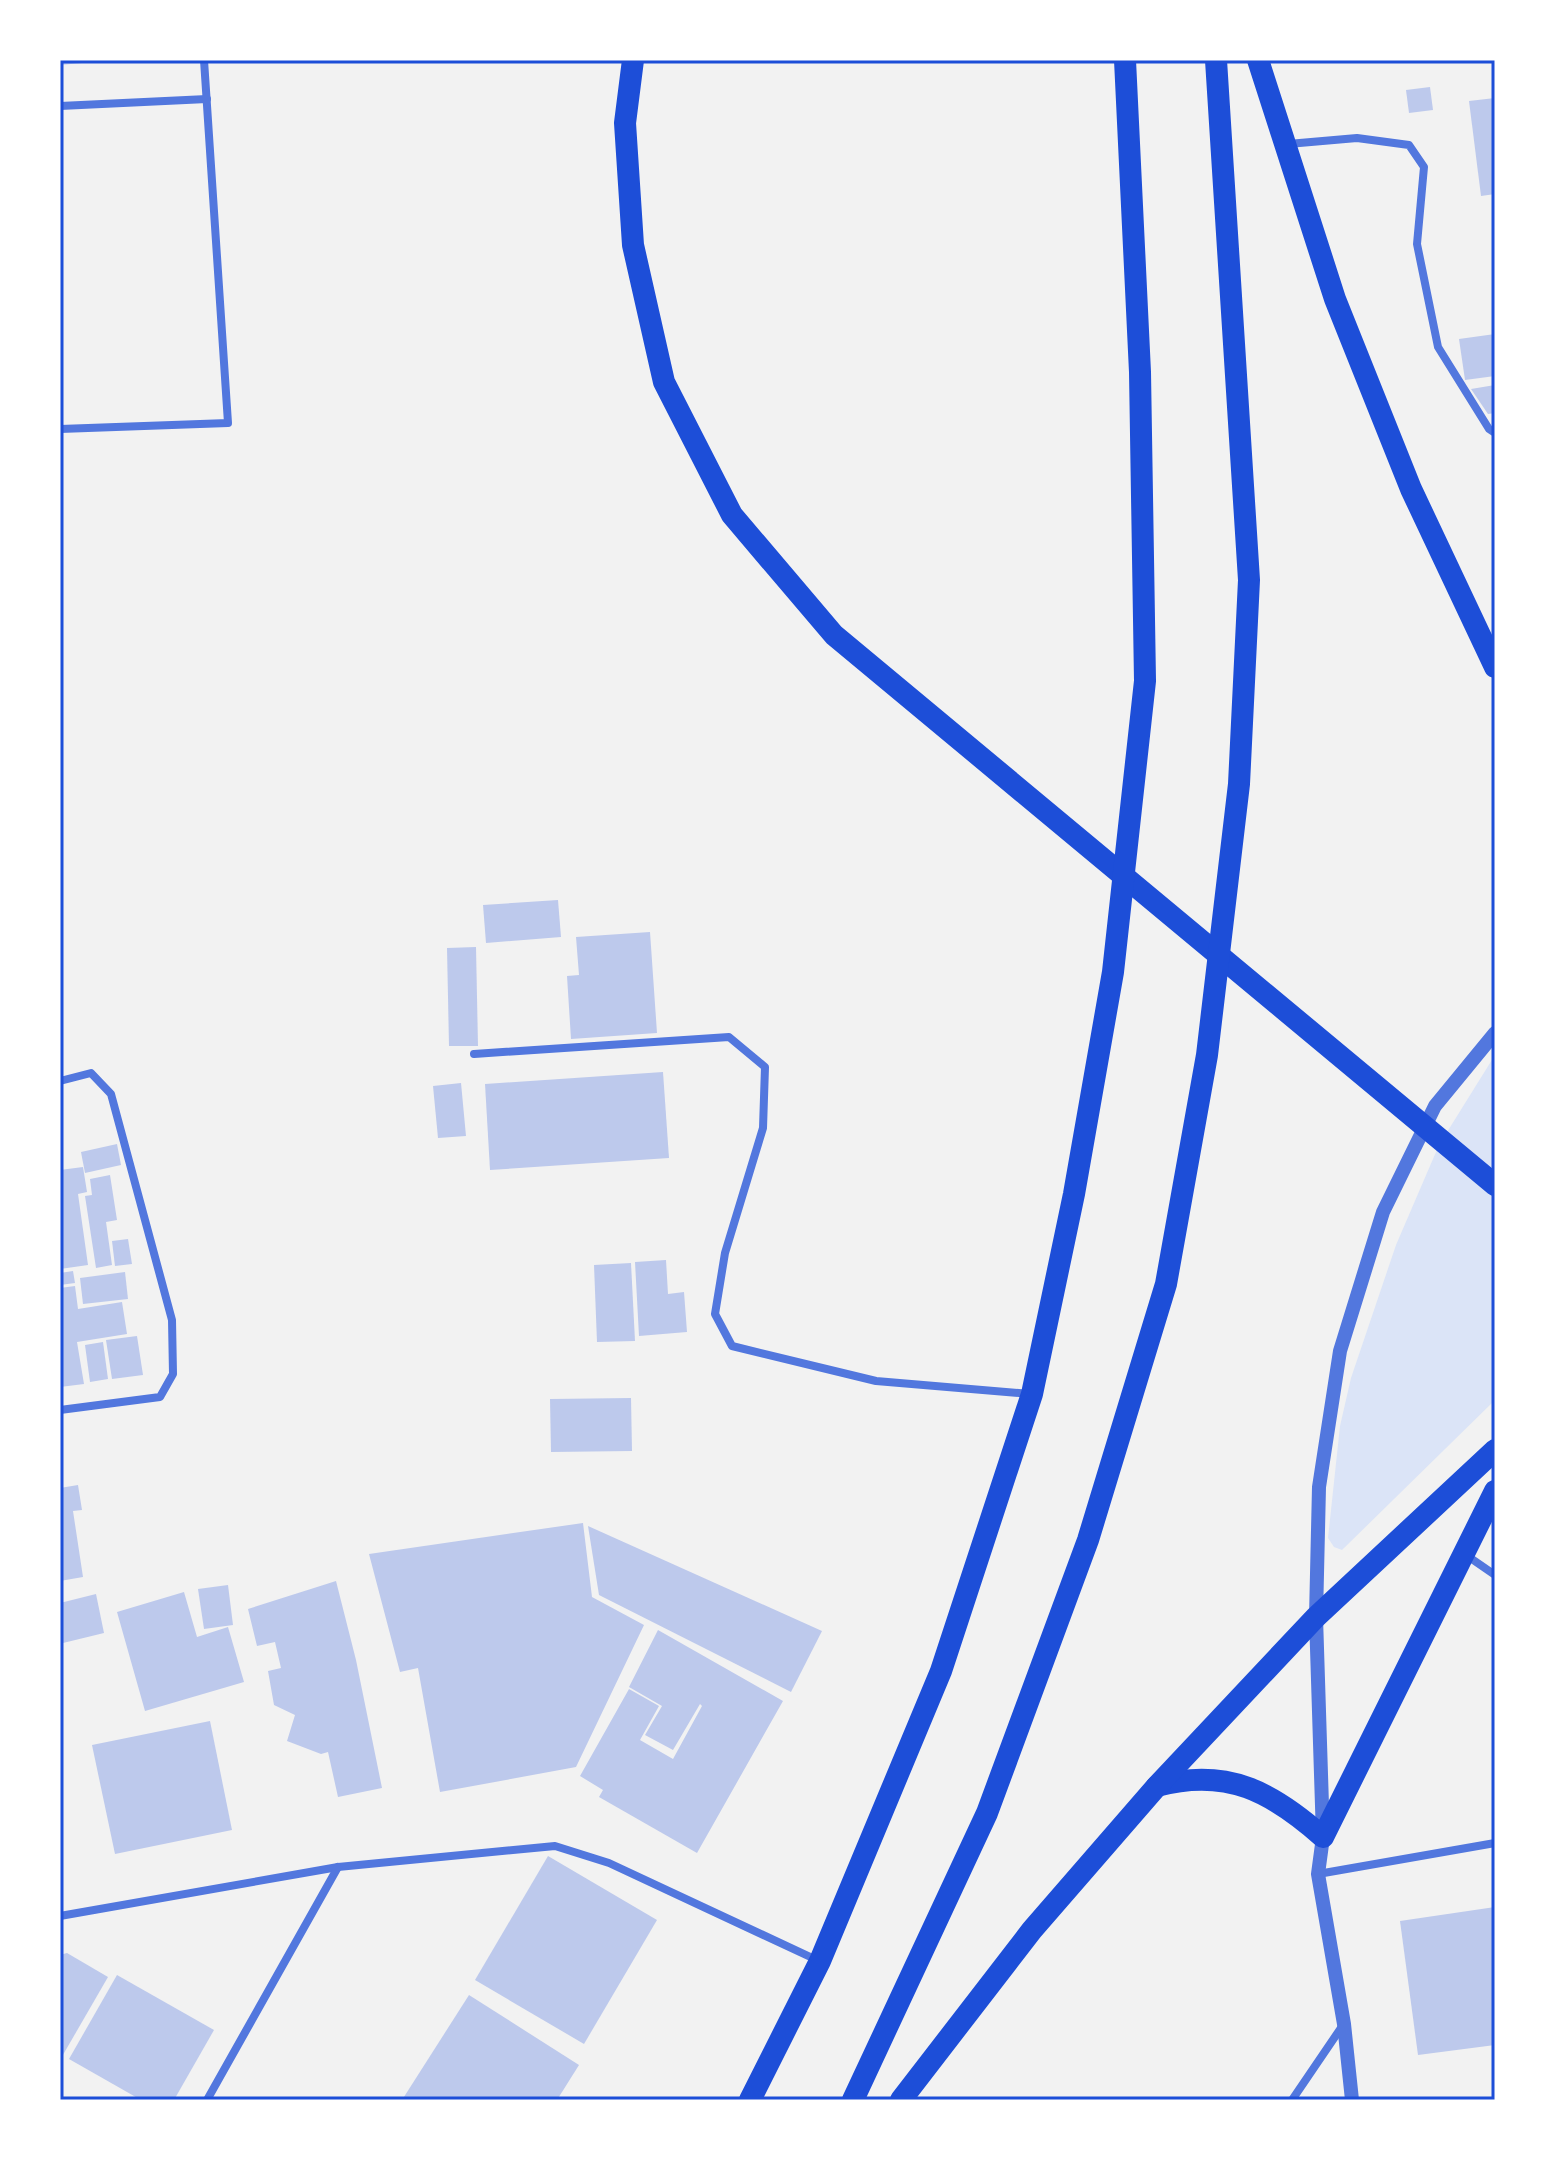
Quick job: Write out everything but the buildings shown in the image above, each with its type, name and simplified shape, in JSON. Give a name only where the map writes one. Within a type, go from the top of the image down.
[{"type":"highway","points":[[633,60],[625,123],[633,245],[664,382],[732,515],[834,635],[1495,1185]]},
{"type":"highway","points":[[750,2100],[820,1961],[941,1671],[1032,1394],[1074,1194],[1113,972],[1145,681],[1140,372],[1125,60]]},
{"type":"highway","points":[[853,2100],[987,1813],[1088,1540],[1166,1284],[1204,1070],[1239,784],[1249,580],[1216,60]]},
{"type":"highway","points":[[1258,60],[1335,299],[1411,489],[1495,667]]},
{"type":"highway","points":[[901,2100],[1032,1930],[1157,1786],[1316,1617],[1495,1450]]},
{"type":"highway","points":[[1157,1786],[1210,1779],[1241,1784],[1271,1796],[1323,1837],[1495,1491]]},
{"type":"street","points":[[60,429],[228,423],[204,60]]},
{"type":"street","points":[[60,106],[207,99]]},
{"type":"street","points":[[1287,144],[1357,138],[1409,145],[1424,167],[1417,244],[1438,347],[1489,429],[1495,433]]},
{"type":"street","points":[[1352,2100],[1344,2024],[1318,1874],[1323,1837],[1316,1617],[1319,1487],[1340,1351],[1389,1199],[1435,1106],[1495,1033]]},
{"type":"street","points":[[474,1054],[729,1037],[765,1067],[763,1128],[725,1253],[715,1314],[732,1346],[876,1381],[1032,1394]]},
{"type":"street","points":[[60,1081],[91,1073],[111,1094],[172,1320],[173,1374],[160,1397],[60,1410]]},
{"type":"street","points":[[1462,1553],[1495,1575]]},
{"type":"street","points":[[1318,1874],[1495,1843]]},
{"type":"street","points":[[60,1916],[338,1867],[555,1846],[609,1863],[820,1961]]},
{"type":"street","points":[[207,2100],[338,1867]]},
{"type":"street","points":[[1292,2100],[1344,2024]]},
{"type":"shaded area","points":[[1495,1055],[1495,1400],[1342,1550],[1334,1547],[1328,1538],[1340,1426],[1351,1378],[1396,1245],[1439,1145]]}]
